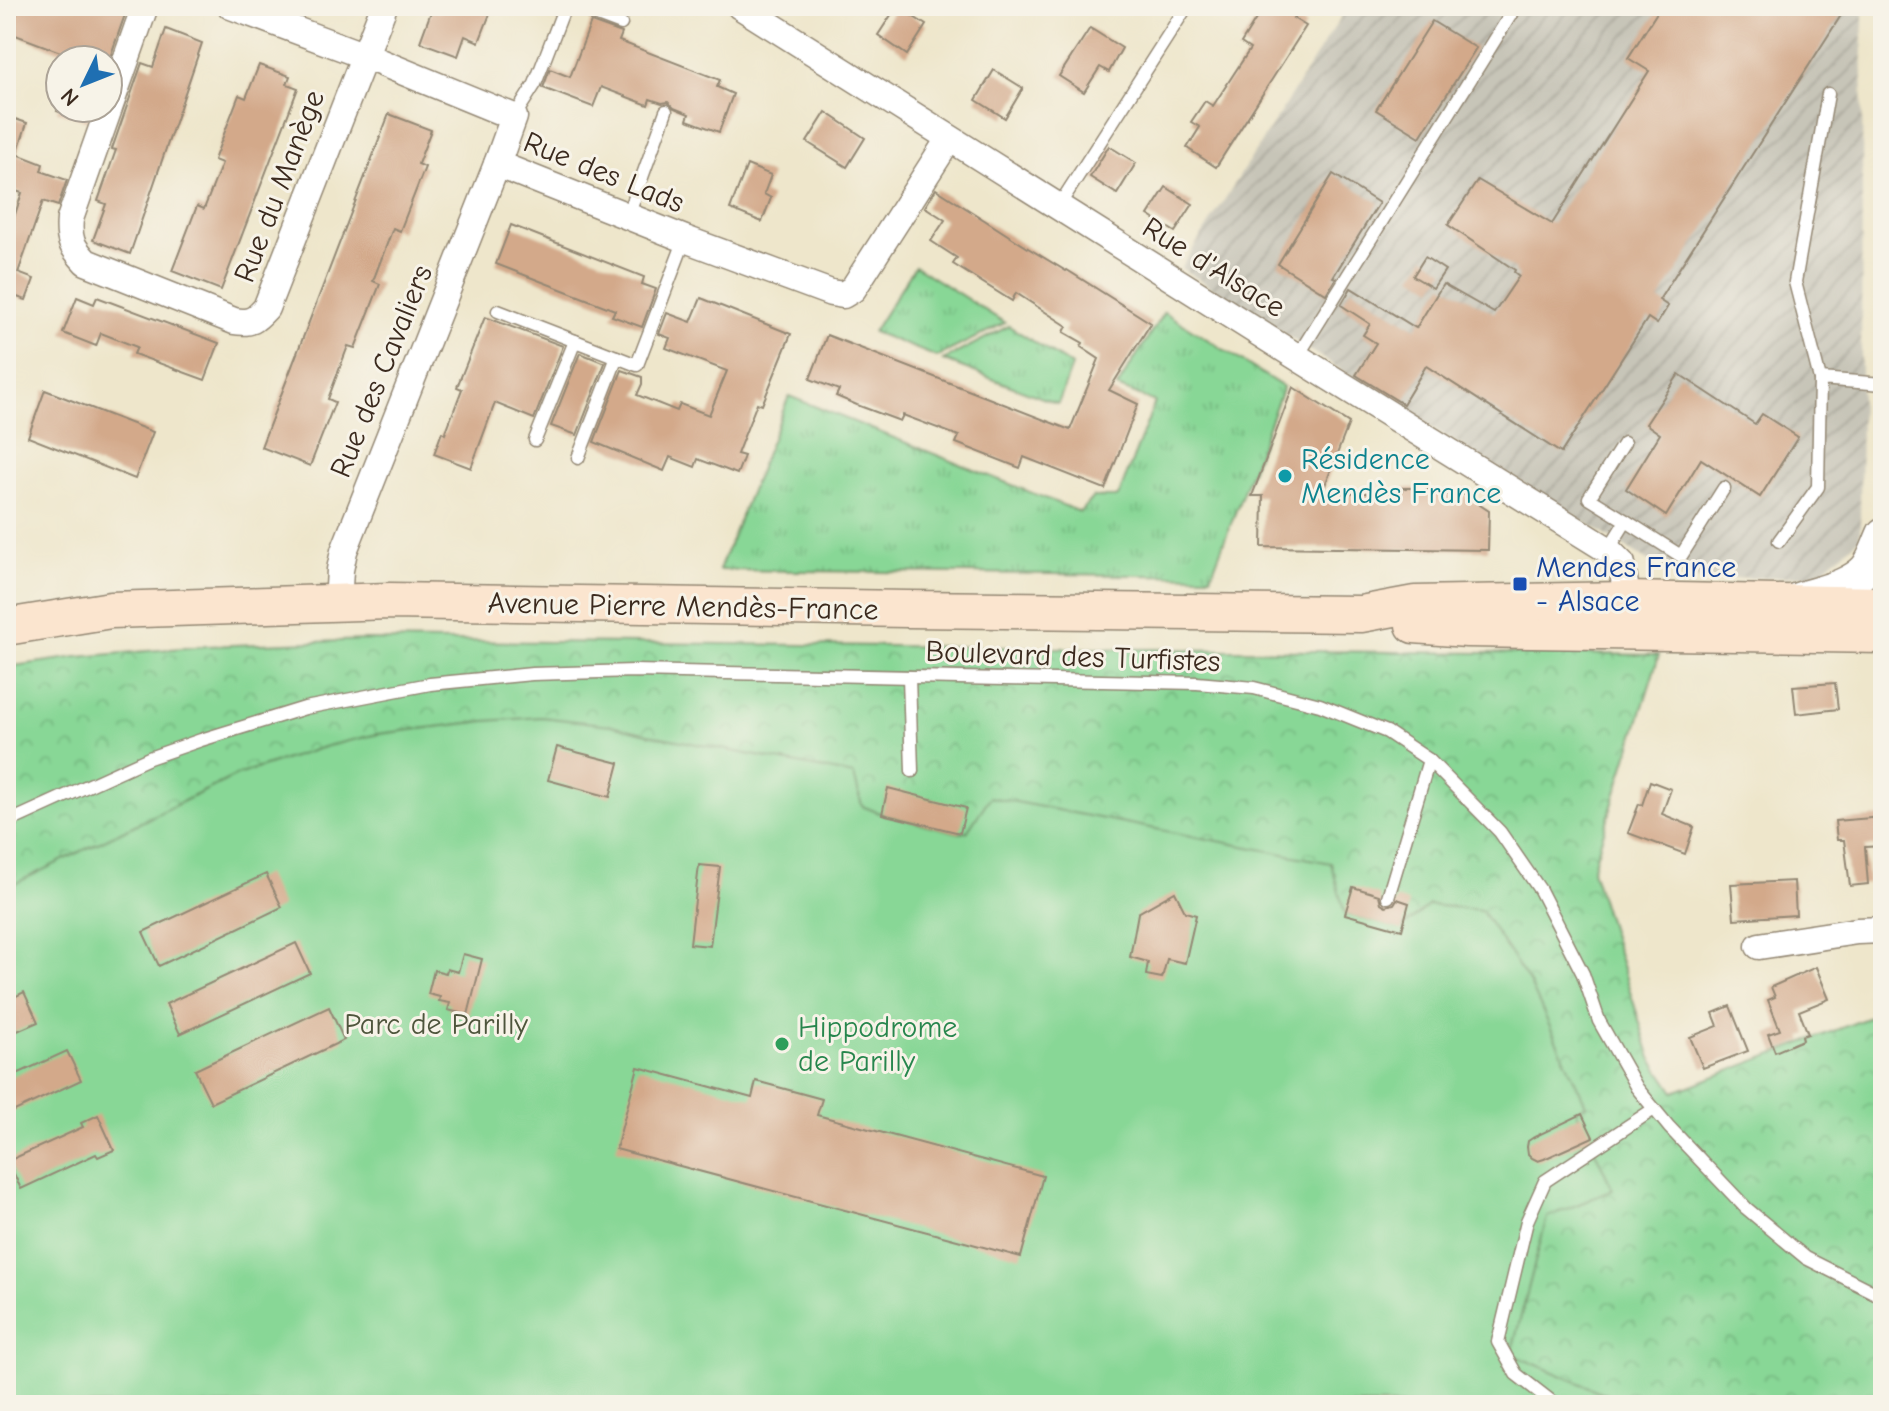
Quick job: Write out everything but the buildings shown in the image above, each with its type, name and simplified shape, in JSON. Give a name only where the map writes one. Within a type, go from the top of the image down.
[{"type":"main road","points":[[1413,614],[1627,600],[1883,605]]},
{"type":"main road","name":"Avenue Pierre Mendès-France","points":[[6,627],[111,610],[390,601],[1413,614]]},
{"type":"main road","points":[[1413,614],[1467,629],[1883,635]]},
{"type":"street","name":"Rue du Manège","points":[[145,6],[70,219],[68,236],[86,262],[234,321],[247,323],[266,308],[384,6]]},
{"type":"street","name":"Rue des Lads","points":[[231,6],[514,117],[497,164],[831,293],[843,295],[853,289],[949,139]]},
{"type":"street","name":"Rue d'Alsace","points":[[757,11],[949,139],[1608,550]]},
{"type":"street","name":"Rue des Cavaliers","points":[[338,604],[344,551],[497,164]]},
{"type":"street","points":[[1787,602],[1843,583],[1864,571],[1883,534]]},
{"type":"street","points":[[1608,550],[1622,564],[1627,600]]},
{"type":"street","points":[[1759,946],[1883,930]]},
{"type":"lane","points":[[514,117],[535,84],[565,6]]},
{"type":"lane","points":[[573,6],[621,24]]},
{"type":"lane","points":[[1058,207],[1187,6]]},
{"type":"lane","points":[[1297,357],[1516,6]]},
{"type":"lane","points":[[1779,541],[1818,487],[1820,379],[1795,282],[1828,94]]},
{"type":"lane","points":[[628,216],[666,111]]},
{"type":"lane","points":[[498,311],[637,365],[685,239]]},
{"type":"lane","points":[[535,440],[575,341]]},
{"type":"lane","points":[[578,458],[617,357]]},
{"type":"lane","points":[[1820,379],[1883,384]]},
{"type":"lane","points":[[1624,443],[1589,498],[1681,556],[1724,488]]},
{"type":"lane","points":[[1608,550],[1626,521]]},
{"type":"lane","name":"Boulevard des Turfistes","points":[[6,823],[149,758],[201,740],[305,708],[430,684],[532,674],[634,671],[1197,683],[1254,688],[1320,705],[1387,732],[1429,760],[1500,832],[1540,890],[1583,974],[1599,1021],[1637,1088],[1669,1127],[1746,1208],[1806,1258],[1883,1297]]},
{"type":"lane","points":[[909,677],[912,771]]},
{"type":"lane","points":[[1388,897],[1429,760]]},
{"type":"lane","points":[[1556,1405],[1516,1374],[1498,1342],[1527,1221],[1545,1181],[1654,1109]]},
{"type":"shaded area","points":[[1348,6],[1863,6],[1860,538],[1817,575],[1703,580],[1659,568],[1181,268]]},
{"type":"green space","points":[[915,266],[1005,323],[937,357],[873,332]]},
{"type":"green space","points":[[1164,312],[1283,387],[1211,576],[719,570],[789,396],[1080,512],[1093,497],[1118,497],[1155,402],[1117,387]]},
{"type":"green space","points":[[1009,326],[1072,366],[1058,404],[943,360]]},
{"type":"green space","name":"Hippodrome de Parilly","points":[[368,640],[1659,655],[1592,870],[1651,1058],[1674,1092],[1883,1012],[1883,1405],[6,1405],[6,667],[77,657],[206,646]]},
{"type":"green space","name":"Hippodrome de Parilly","points":[[541,717],[611,725],[854,775],[862,806],[882,814],[960,833],[967,832],[990,797],[1331,863],[1345,914],[1401,929],[1429,905],[1481,910],[1530,984],[1586,1104],[1576,1110],[1613,1190],[1547,1217],[1511,1354],[1631,1405],[6,1405],[6,888],[237,775],[327,746],[378,734]]},
{"type":"place","name":"Résidence Mendès France","points":[[1285,476]]},
{"type":"place","name":"Mendes France - Alsace","points":[[1520,584]]},
{"type":"place","name":"Hippodrome de Parilly","points":[[782,1044]]},
{"type":"park label","name":"Parc de Parilly","points":[[436,1024]]}]
